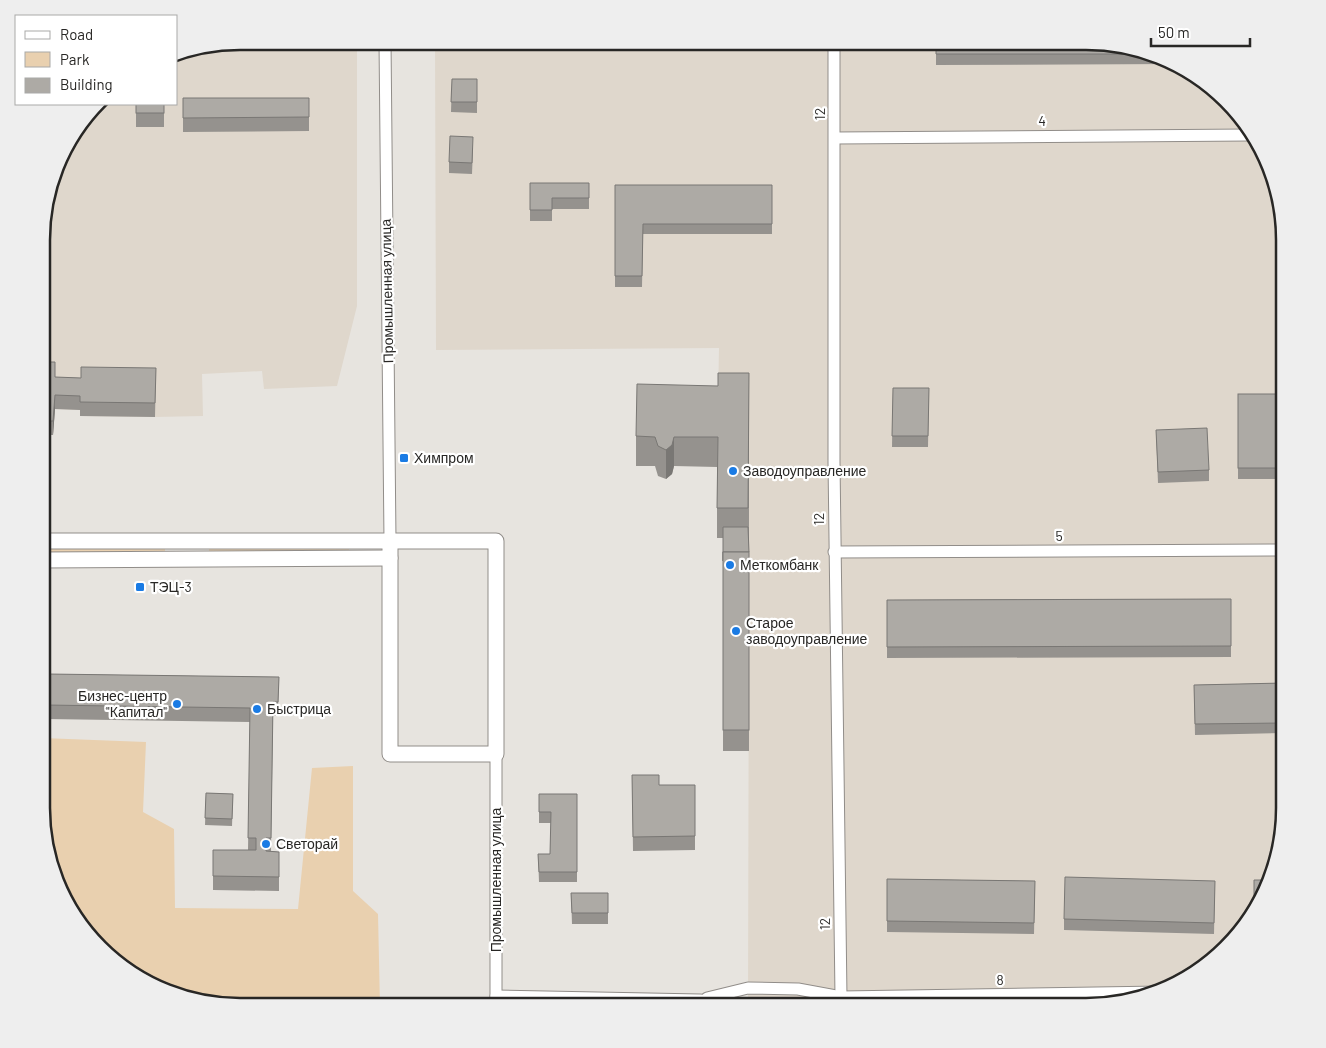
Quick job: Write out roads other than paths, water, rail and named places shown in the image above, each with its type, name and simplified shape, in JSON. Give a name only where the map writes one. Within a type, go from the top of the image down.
[{"type":"street","name":"Промышленная улица","points":[[385,50],[390,754],[496,754]]},
{"type":"street","name":"12","points":[[834,50],[834,552],[841,997]]},
{"type":"street","name":"4","points":[[835,138],[1245,135]]},
{"type":"street","name":"Промышленная улица","points":[[50,541],[496,541],[496,998]]},
{"type":"street","points":[[190,541],[190,559]]},
{"type":"street","name":"5","points":[[834,552],[1276,550]]},
{"type":"street","points":[[50,560],[390,558]]},
{"type":"street","points":[[708,998],[748,988],[798,989],[841,997]]},
{"type":"street","name":"8","points":[[841,997],[1132,992]]},
{"type":"street","points":[[836,998],[841,997]]},
{"type":"place","name":"Химпром","points":[[404,458]]},
{"type":"place","name":"Заводоуправление","points":[[733,471]]},
{"type":"place","name":"Меткомбанк","points":[[730,565]]},
{"type":"place","name":"ТЭЦ-3","points":[[140,587]]},
{"type":"place","name":"Старое заводоуправление","points":[[736,631]]},
{"type":"place","name":"Бизнес-центр \"Капитал\"","points":[[177,704]]},
{"type":"place","name":"Быстрица","points":[[257,709]]},
{"type":"place","name":"Светорай","points":[[266,844]]}]
